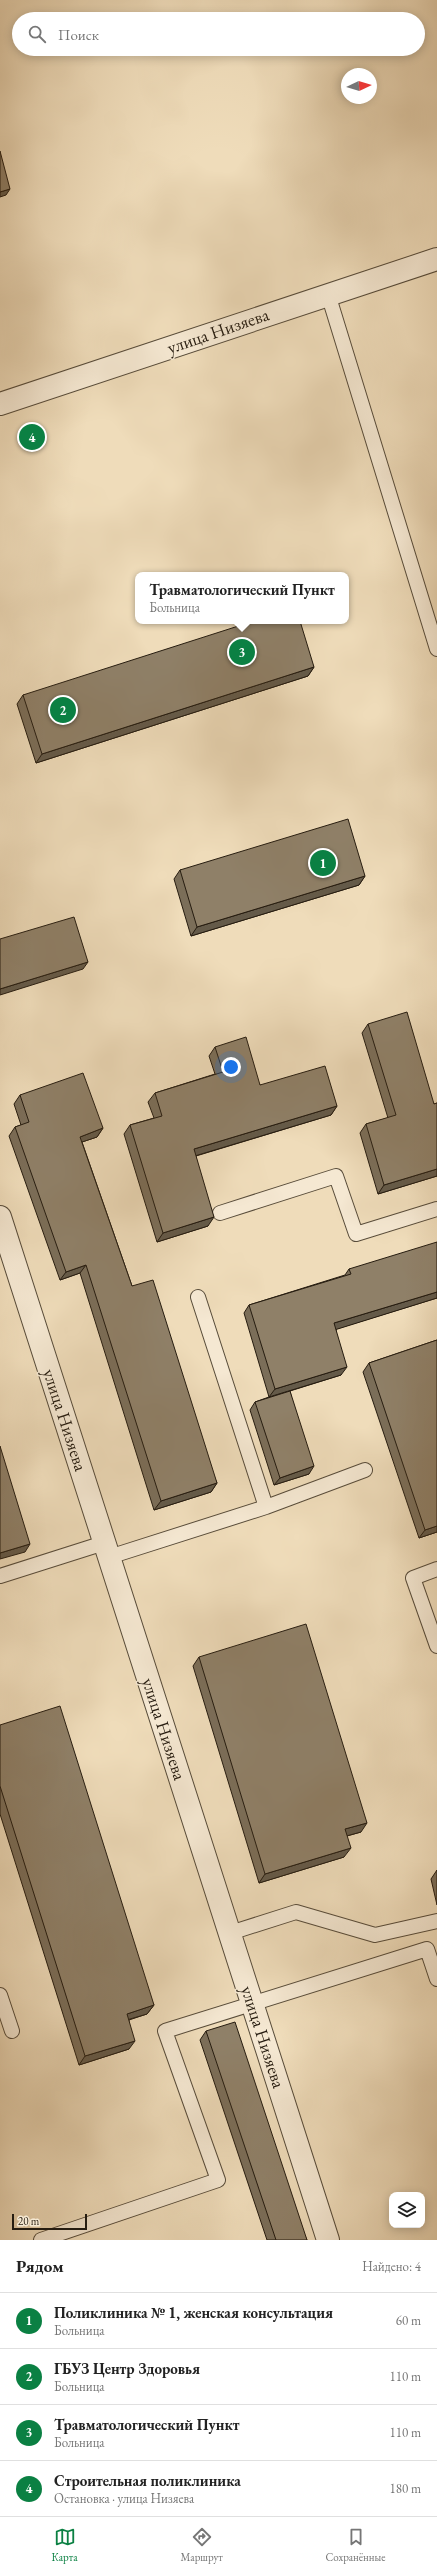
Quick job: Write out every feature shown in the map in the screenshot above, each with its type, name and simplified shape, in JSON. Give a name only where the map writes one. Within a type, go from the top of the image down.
[{"type":"street","name":"улица Низяева","points":[[0,404],[328,294],[437,260]]},
{"type":"street","name":"улица Низяева","points":[[0,1217],[328,2240]]},
{"type":"lane","points":[[328,294],[437,649]]},
{"type":"lane","points":[[220,1213],[336,1176],[356,1234],[437,1209]]},
{"type":"lane","points":[[198,1297],[266,1507]]},
{"type":"lane","points":[[0,1576],[107,1550],[266,1507],[365,1470]]},
{"type":"lane","points":[[437,1570],[413,1578],[437,1646]]},
{"type":"lane","points":[[230,1933],[296,1912],[375,1935],[437,1921]]},
{"type":"lane","points":[[41,2240],[218,2180],[165,2031],[427,1949],[437,1979]]},
{"type":"lane","points":[[0,1994],[12,2031]]},
{"type":"building","points":[[0,151],[10,189],[0,192]]},
{"type":"building","points":[[245,624],[301,624],[314,667],[42,754],[23,695]]},
{"type":"building","points":[[348,819],[365,876],[197,927],[180,870]]},
{"type":"building","points":[[74,917],[88,962],[0,989],[0,939]]},
{"type":"building","points":[[407,1012],[434,1104],[437,1103],[437,1169],[384,1185],[366,1124],[396,1115],[368,1024]]},
{"type":"building","points":[[246,1037],[260,1085],[325,1066],[337,1106],[194,1149],[214,1217],[163,1233],[130,1125],[162,1116],[155,1093],[223,1072],[215,1047]]},
{"type":"building","points":[[83,1073],[103,1128],[80,1137],[132,1286],[153,1280],[217,1483],[161,1501],[86,1265],[66,1272],[15,1127],[29,1122],[20,1095]]},
{"type":"building","points":[[437,1242],[437,1292],[334,1323],[347,1367],[275,1389],[249,1305],[351,1274],[349,1269]]},
{"type":"building","points":[[437,1340],[437,1526],[425,1530],[369,1363]]},
{"type":"building","points":[[290,1391],[314,1466],[280,1478],[255,1402]]},
{"type":"building","points":[[0,1446],[30,1544],[0,1553]]},
{"type":"building","points":[[306,1624],[367,1823],[345,1829],[351,1848],[265,1874],[199,1657]]},
{"type":"building","points":[[60,1706],[154,2005],[127,2014],[135,2041],[85,2056],[0,1786],[0,1725]]},
{"type":"building","points":[[235,2022],[307,2240],[276,2240],[206,2031]]},
{"type":"place","name":"Строительная поликлиника","points":[[32,437]]},
{"type":"place","name":"Травматологический Пункт","points":[[242,652]]},
{"type":"place","name":"ГБУЗ Центр Здоровья","points":[[63,710]]},
{"type":"place","name":"Поликлиника № 1, женская консультация","points":[[323,863]]}]
